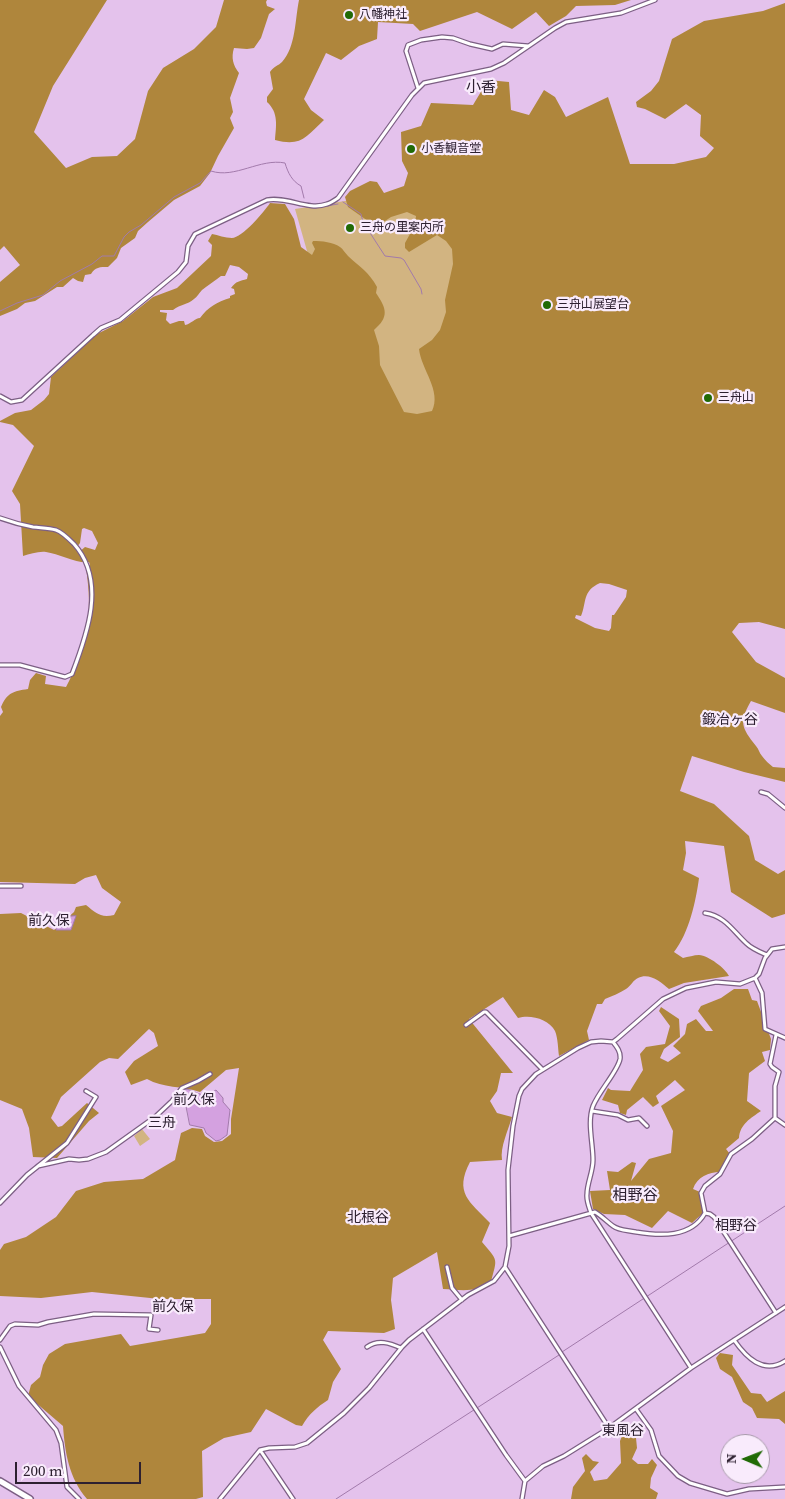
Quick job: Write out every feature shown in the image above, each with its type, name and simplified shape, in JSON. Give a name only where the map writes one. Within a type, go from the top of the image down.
[{"type":"main road","points":[[0,1481],[30,1499]]},
{"type":"street","points":[[0,396],[11,402],[22,400],[93,334],[101,328],[120,320],[178,272],[186,262],[188,246],[195,234],[267,200],[280,199],[300,204],[320,205],[327,204],[338,198],[418,88],[424,83],[491,69],[504,63],[566,22],[621,12],[655,0]]},
{"type":"street","points":[[418,88],[406,52],[408,45],[421,40],[442,37],[453,38],[492,49],[503,44],[528,46]]},
{"type":"street","points":[[0,518],[31,527],[57,531],[66,537],[79,549],[86,564],[93,593],[87,628],[72,674],[65,677],[20,665],[0,665]]},
{"type":"street","points":[[761,792],[768,794],[785,808]]},
{"type":"street","points":[[0,886],[21,886]]},
{"type":"street","points":[[705,913],[716,916],[724,921],[746,943],[767,955]]},
{"type":"street","points":[[220,1499],[260,1450],[295,1447],[307,1443],[348,1409],[369,1388],[401,1348],[462,1300],[494,1281],[505,1267],[508,1257],[509,1236],[508,1170],[519,1096],[528,1081],[591,1042],[612,1042],[626,1033],[663,1000],[686,988],[716,982],[740,984],[755,978],[772,949],[785,946]]},
{"type":"street","points":[[755,978],[762,994],[765,1029],[785,1038]]},
{"type":"street","points":[[466,1025],[486,1012],[543,1070]]},
{"type":"street","points":[[509,1236],[595,1212],[614,1227],[653,1235],[678,1233],[694,1227],[701,1221],[705,1213],[701,1193],[705,1186],[720,1174],[731,1154],[752,1139],[775,1118],[775,1086],[779,1072],[770,1064],[776,1035]]},
{"type":"street","points":[[612,1042],[619,1050],[619,1061],[616,1070],[601,1089],[592,1111],[592,1174],[587,1194],[592,1213],[691,1368]]},
{"type":"street","points":[[38,1166],[69,1159],[88,1159],[106,1152],[155,1117],[172,1101],[182,1088],[210,1074]]},
{"type":"street","points":[[0,1203],[27,1175],[67,1143],[96,1097],[86,1091]]},
{"type":"street","points":[[592,1111],[618,1115],[628,1120],[639,1118],[647,1126]]},
{"type":"street","points":[[775,1118],[785,1125]]},
{"type":"street","points":[[705,1213],[714,1217],[776,1313]]},
{"type":"street","points":[[447,1267],[452,1288],[462,1300]]},
{"type":"street","points":[[505,1267],[609,1428]]},
{"type":"street","points":[[522,1499],[525,1481],[543,1466],[564,1456],[609,1428],[691,1368],[785,1307]]},
{"type":"street","points":[[0,1340],[10,1326],[15,1324],[38,1325],[94,1314],[151,1316],[149,1329],[158,1330]]},
{"type":"street","points":[[423,1329],[525,1481]]},
{"type":"street","points":[[734,1340],[744,1354],[762,1365],[774,1366],[785,1361]]},
{"type":"street","points":[[367,1347],[373,1343],[387,1343],[401,1348]]},
{"type":"street","points":[[0,1347],[1,1357],[19,1386],[56,1430],[61,1443],[66,1487],[79,1499]]},
{"type":"street","points":[[636,1408],[651,1430],[659,1456],[678,1476],[690,1484],[727,1494],[749,1489],[785,1487]]},
{"type":"street","points":[[260,1450],[293,1499]]},
{"type":"shaded area","points":[[0,0],[107,0],[53,86],[34,132],[66,168],[92,157],[117,156],[135,139],[148,91],[163,68],[194,49],[216,27],[224,0],[267,0],[267,6],[275,9],[269,14],[261,38],[254,48],[234,48],[233,61],[239,73],[230,98],[233,112],[230,118],[234,128],[210,173],[200,186],[174,200],[148,222],[138,231],[135,238],[121,248],[117,258],[108,267],[98,268],[91,274],[85,275],[83,282],[73,278],[63,287],[57,287],[35,301],[25,303],[17,309],[0,316],[0,282],[20,265],[4,246],[0,250]]},
{"type":"shaded area","points":[[299,0],[631,0],[615,5],[576,6],[566,16],[549,26],[536,12],[512,29],[477,12],[420,31],[413,24],[378,22],[377,39],[359,46],[341,60],[326,53],[304,99],[311,110],[324,120],[303,139],[284,142],[275,140],[275,115],[267,102],[267,97],[273,89],[270,72],[282,62],[290,49]]},
{"type":"shaded area","points":[[785,3],[785,629],[759,622],[739,623],[732,632],[756,662],[785,678],[785,713],[751,701],[743,719],[743,724],[747,734],[764,759],[773,767],[785,768],[785,782],[692,756],[680,791],[714,804],[749,836],[755,860],[778,874],[785,870],[785,914],[772,918],[731,892],[724,846],[685,841],[686,853],[683,870],[699,878],[694,907],[688,926],[674,952],[683,958],[699,955],[712,960],[729,976],[684,983],[669,989],[651,977],[642,976],[626,989],[605,999],[602,1004],[597,1004],[587,1031],[589,1040],[559,1056],[557,1037],[552,1027],[548,1023],[533,1017],[518,1018],[503,997],[469,1019],[513,1073],[501,1073],[497,1091],[490,1101],[497,1113],[512,1117],[503,1144],[502,1160],[470,1162],[463,1182],[466,1196],[490,1223],[482,1242],[495,1260],[491,1282],[474,1289],[443,1289],[437,1252],[393,1278],[391,1300],[395,1329],[384,1333],[328,1331],[323,1340],[341,1369],[333,1382],[328,1400],[313,1411],[302,1426],[296,1425],[266,1409],[251,1432],[224,1438],[202,1451],[203,1497],[196,1499],[87,1499],[76,1483],[69,1465],[63,1426],[28,1396],[31,1385],[40,1377],[43,1365],[49,1354],[65,1344],[121,1334],[130,1346],[205,1333],[211,1324],[211,1299],[160,1299],[92,1292],[41,1298],[0,1296],[0,1250],[4,1244],[26,1237],[56,1217],[76,1191],[104,1182],[143,1179],[175,1160],[181,1133],[192,1128],[202,1129],[205,1136],[214,1142],[222,1141],[231,1134],[231,1119],[239,1068],[226,1070],[200,1092],[160,1084],[147,1079],[131,1085],[125,1072],[134,1061],[158,1046],[154,1033],[149,1029],[118,1059],[109,1058],[100,1062],[61,1097],[51,1118],[58,1127],[62,1126],[87,1103],[99,1113],[89,1121],[57,1158],[33,1157],[29,1128],[22,1109],[0,1100],[0,914],[21,913],[54,930],[74,912],[76,907],[86,905],[99,914],[109,916],[114,915],[121,902],[102,888],[96,875],[85,878],[75,884],[0,882],[0,716],[3,712],[1,707],[11,694],[28,689],[30,680],[36,673],[46,676],[45,684],[66,687],[79,658],[87,629],[89,600],[86,568],[90,565],[89,562],[79,562],[46,552],[37,552],[23,556],[20,504],[12,491],[34,446],[13,425],[0,421],[15,413],[31,410],[44,400],[49,394],[51,377],[97,334],[123,321],[153,297],[177,288],[211,256],[212,245],[208,241],[212,234],[229,238],[236,237],[252,224],[270,203],[285,204],[294,219],[301,247],[312,255],[315,249],[313,241],[334,244],[341,248],[371,277],[377,287],[376,293],[385,313],[382,321],[374,330],[379,346],[380,365],[404,412],[417,414],[432,411],[434,403],[433,388],[419,349],[432,340],[440,330],[446,312],[445,300],[453,264],[452,249],[446,241],[437,235],[409,252],[405,248],[405,243],[415,225],[416,216],[407,212],[385,221],[368,221],[348,207],[345,197],[350,191],[370,181],[377,182],[384,193],[404,186],[408,173],[402,161],[401,132],[421,126],[431,103],[473,105],[488,80],[509,82],[511,110],[529,115],[544,90],[555,97],[566,117],[608,97],[630,164],[674,164],[706,157],[714,148],[700,136],[701,115],[686,104],[665,119],[637,107],[636,102],[651,91],[659,81],[672,39],[704,21],[763,11]],"holes":[[[230,265],[239,267],[248,274],[247,279],[236,283],[231,288],[234,289],[235,294],[213,305],[200,318],[185,325],[184,321],[170,324],[166,320],[167,313],[160,312],[160,310],[173,310],[191,301],[207,286],[221,276],[225,276]],[[82,529],[92,531],[98,543],[95,550],[85,547],[78,553],[77,547],[80,543]],[[600,583],[609,584],[627,590],[626,597],[614,615],[612,615],[609,631],[595,628],[575,618],[576,615],[581,616],[586,597],[594,586]]]},
{"type":"shaded area","points":[[351,200],[421,213],[436,230],[498,240],[441,422],[396,429],[309,258],[295,209]]},
{"type":"shaded area","points":[[76,916],[71,930],[56,930],[56,917]]},
{"type":"shaded area","points":[[734,989],[748,989],[752,1000],[757,1001],[771,1039],[770,1050],[762,1052],[765,1061],[749,1073],[747,1101],[761,1111],[747,1122],[741,1129],[739,1138],[726,1149],[730,1154],[720,1172],[704,1176],[697,1181],[693,1189],[700,1192],[703,1213],[692,1223],[668,1211],[652,1228],[625,1215],[604,1214],[593,1209],[590,1191],[610,1190],[607,1171],[618,1172],[632,1162],[636,1163],[631,1181],[649,1159],[671,1153],[673,1131],[661,1106],[685,1090],[675,1080],[656,1096],[659,1103],[653,1107],[643,1097],[627,1110],[626,1115],[620,1113],[618,1105],[602,1100],[608,1088],[611,1090],[630,1091],[643,1070],[640,1054],[646,1047],[665,1044],[670,1026],[659,1011],[661,1007],[679,1019],[680,1037],[664,1049],[660,1058],[668,1062],[681,1053],[673,1046],[685,1034],[687,1024],[696,1019],[706,1031],[713,1031],[698,1011],[701,1006],[721,998]]},
{"type":"shaded area","points":[[183,1089],[188,1089],[202,1095],[216,1090],[230,1110],[227,1135],[216,1141],[206,1133],[204,1128],[190,1125]]},
{"type":"shaded area","points":[[142,1129],[150,1139],[140,1146],[134,1136]]},
{"type":"shaded area","points":[[720,1353],[733,1355],[732,1365],[751,1393],[761,1394],[767,1402],[785,1391],[785,1424],[779,1419],[757,1418],[752,1408],[743,1402],[732,1377],[720,1369],[716,1358]]},
{"type":"shaded area","points":[[627,1423],[630,1434],[636,1438],[637,1448],[632,1459],[638,1464],[648,1464],[652,1459],[657,1465],[651,1478],[650,1488],[658,1493],[656,1499],[571,1499],[573,1487],[585,1471],[582,1458],[586,1454],[593,1461],[599,1462],[590,1472],[594,1481],[607,1479],[621,1463],[620,1441]]},
{"type":"waterway","points":[[0,311],[17,303],[43,295],[60,281],[92,264],[102,256],[114,256],[124,237],[129,232],[141,225],[174,197],[200,183],[211,171],[220,173],[238,171],[266,163],[285,163],[295,182],[301,186],[304,198]]},
{"type":"waterway","points":[[343,202],[361,214],[363,222],[385,256],[404,260],[422,294]]},
{"type":"waterway","points":[[306,207],[315,208],[338,204]]},
{"type":"waterway","points":[[562,1352],[785,1206]]},
{"type":"waterway","points":[[336,1499],[559,1355]]},
{"type":"place","name":"八幡神社","points":[[349,15]]},
{"type":"place","name":"小香観音堂","points":[[411,149]]},
{"type":"place","name":"三舟の里案内所","points":[[350,228]]},
{"type":"place","name":"三舟山展望台","points":[[547,305]]},
{"type":"place","name":"三舟山","points":[[708,398]]},
{"type":"district","name":"小香","points":[[481,88]]},
{"type":"district","name":"鍛冶ヶ谷","points":[[730,720]]},
{"type":"district","name":"前久保","points":[[49,921]]},
{"type":"district","name":"前久保","points":[[194,1100]]},
{"type":"district","name":"三舟","points":[[162,1123]]},
{"type":"district","name":"相野谷","points":[[635,1196]]},
{"type":"district","name":"北根谷","points":[[368,1218]]},
{"type":"district","name":"相野谷","points":[[736,1226]]},
{"type":"district","name":"前久保","points":[[173,1307]]},
{"type":"district","name":"東風谷","points":[[623,1431]]}]
